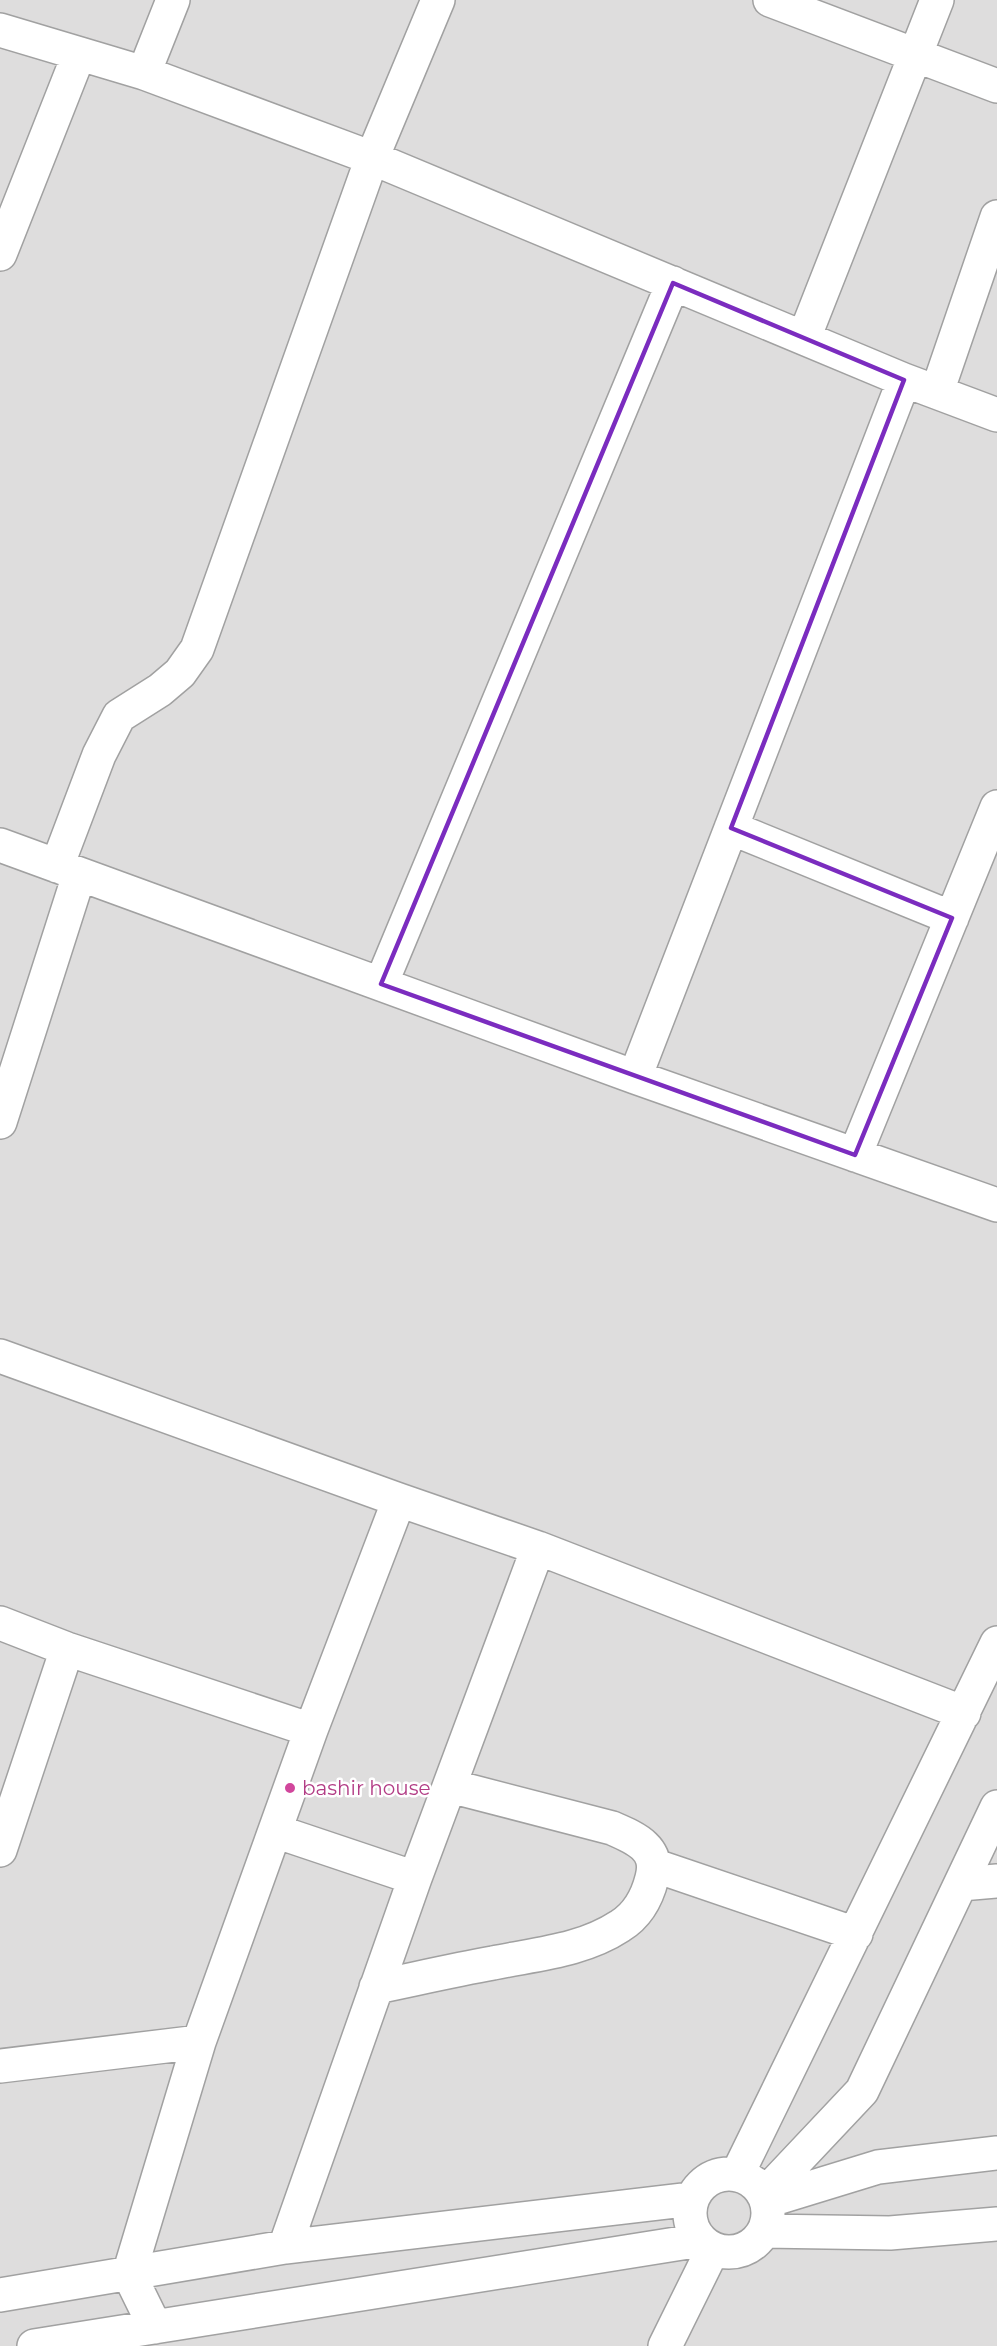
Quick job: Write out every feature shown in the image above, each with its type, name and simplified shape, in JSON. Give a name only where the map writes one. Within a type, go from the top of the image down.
[{"type":"street","points":[[144,73],[173,0]]},
{"type":"street","points":[[0,1122],[99,755],[119,716],[160,690],[180,673],[197,649],[372,158],[438,0]]},
{"type":"street","points":[[770,0],[997,86]]},
{"type":"street","points":[[804,338],[937,0]]},
{"type":"street","points":[[0,30],[144,73],[372,158],[904,380],[997,415]]},
{"type":"street","points":[[0,254],[79,54]]},
{"type":"street","points":[[937,392],[997,218]]},
{"type":"street","points":[[381,984],[673,283]]},
{"type":"street","points":[[635,1077],[904,380]]},
{"type":"street","points":[[855,1155],[997,807]]},
{"type":"street","points":[[731,828],[952,918]]},
{"type":"street","points":[[0,846],[635,1077],[997,1205]]},
{"type":"street","points":[[0,1356],[538,1548],[964,1713]]},
{"type":"street","points":[[155,2327],[129,2274],[199,2042],[311,1730],[399,1500]]},
{"type":"street","points":[[285,2247],[415,1878],[538,1548]]},
{"type":"street","points":[[0,1623],[67,1648],[311,1730]]},
{"type":"street","points":[[737,2175],[997,1643]]},
{"type":"street","points":[[0,1851],[67,1648]]},
{"type":"street","points":[[376,1987],[576,1947],[621,1926],[642,1906],[650,1888],[656,1866],[649,1851],[637,1839],[612,1828],[450,1786]]},
{"type":"street","points":[[765,2209],[753,2182],[737,2175],[719,2175],[703,2184],[692,2199],[690,2214],[693,2228],[707,2244],[727,2252],[742,2250],[755,2243],[765,2209],[862,2091],[997,1807]]},
{"type":"street","points":[[275,1831],[415,1878]]},
{"type":"street","points":[[656,1866],[856,1934]]},
{"type":"street","points":[[961,1884],[997,1881]]},
{"type":"street","points":[[0,2066],[199,2042]]},
{"type":"street","points":[[765,2209],[878,2167],[997,2153]]},
{"type":"street","points":[[0,2295],[285,2247],[692,2199]]},
{"type":"street","points":[[765,2209],[890,2233],[997,2224]]},
{"type":"street","points":[[34,2346],[707,2244]]},
{"type":"street","points":[[665,2346],[707,2244]]},
{"type":"highlighted area","points":[[673,283],[904,380],[731,828],[952,918],[855,1155],[381,984]]},
{"type":"shaded area","points":[[0,0],[997,0],[997,2346],[0,2346]]},
{"type":"place","name":"bashir house","points":[[290,1788]]}]
